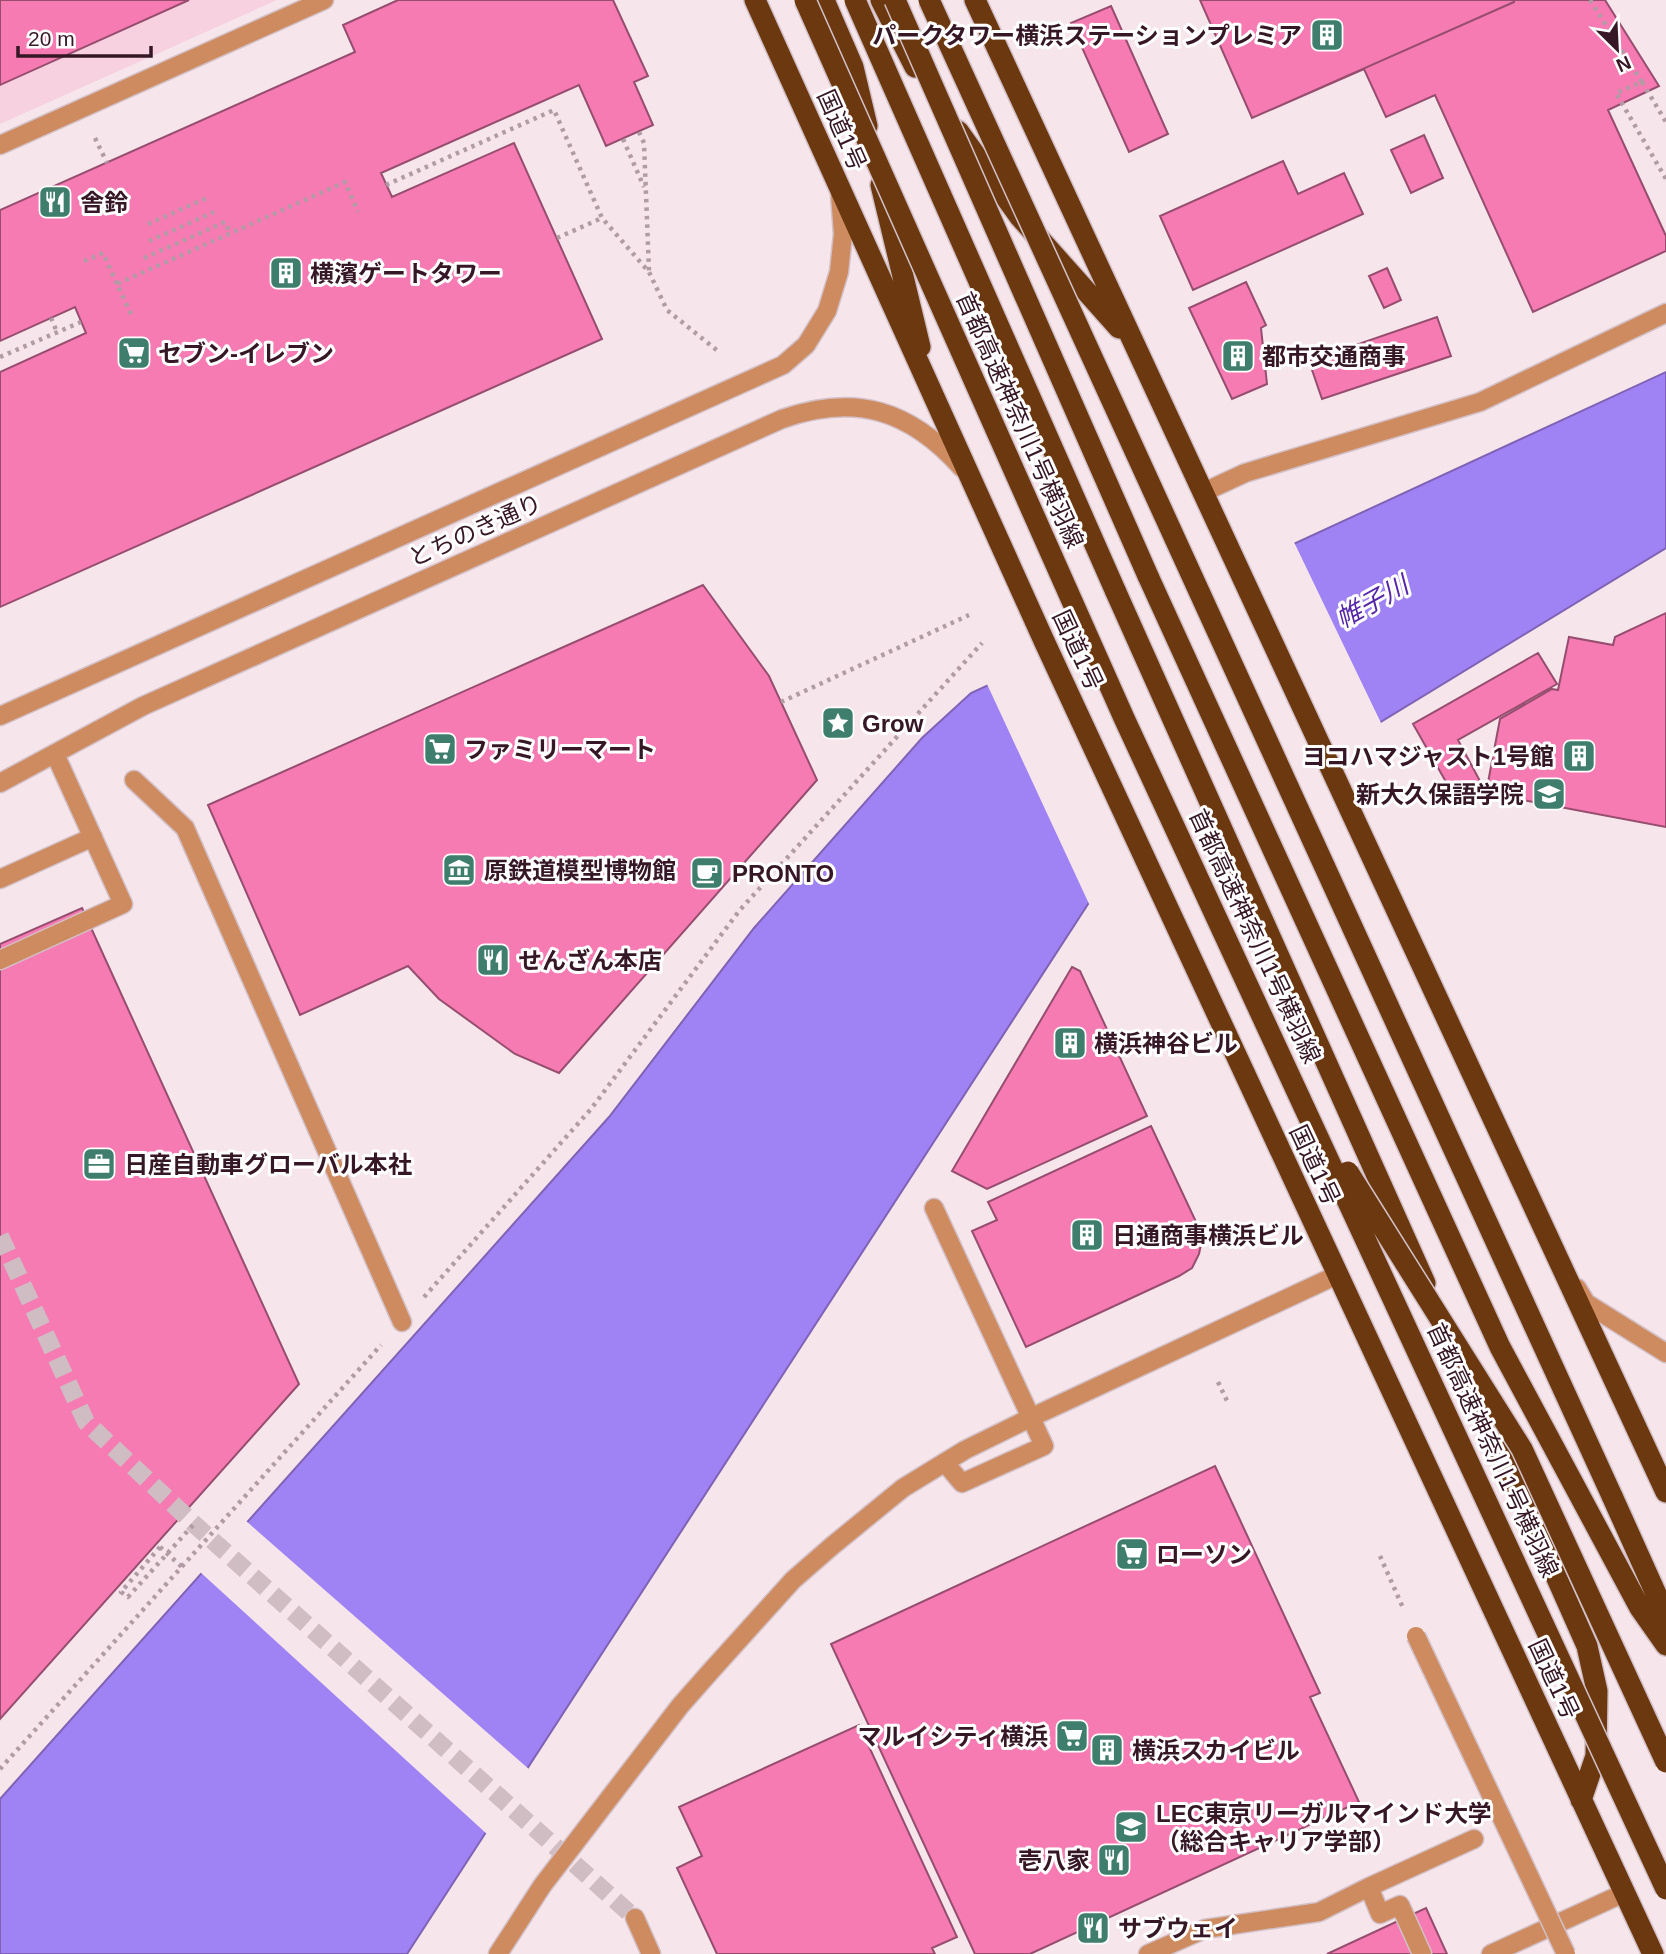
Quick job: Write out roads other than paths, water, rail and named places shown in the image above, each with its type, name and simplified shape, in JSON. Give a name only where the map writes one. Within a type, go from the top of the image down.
[{"type":"highway","name":"国道1号","points":[[755,0],[1045,643],[1653,1954]]},
{"type":"highway","name":"首都高速神奈川1号横羽線","points":[[805,0],[1124,718],[1666,1889]]},
{"type":"highway","name":"国道1号","points":[[824,0],[853,67],[932,397]]},
{"type":"highway","points":[[855,0],[1109,578],[1587,1646],[1597,1691],[1596,1756],[1581,1800]]},
{"type":"highway","points":[[881,0],[929,92],[1020,217],[1135,346]]},
{"type":"highway","points":[[895,0],[1148,576],[1500,1347],[1640,1608],[1666,1645]]},
{"type":"highway","points":[[929,0],[1666,1616]]},
{"type":"highway","points":[[975,0],[1666,1492]]},
{"type":"highway","points":[[1302,1100],[1522,1450],[1666,1762]]},
{"type":"highway","points":[[1612,1496],[1666,1583]]},
{"type":"street","points":[[0,145],[324,0]]},
{"type":"street","name":"とちのき通り","points":[[0,716],[783,365],[806,345],[827,311],[839,272],[843,234],[839,190]]},
{"type":"street","points":[[1202,493],[1245,473],[1480,402],[1666,313]]},
{"type":"street","name":"とちのき通り","points":[[0,783],[143,706],[782,419],[810,409],[867,407],[890,414],[919,430],[947,452],[970,476]]},
{"type":"street","points":[[0,960],[122,904],[55,754]]},
{"type":"street","points":[[134,780],[185,828],[402,1322]]},
{"type":"street","points":[[0,879],[93,837]]},
{"type":"street","points":[[934,1208],[1044,1446],[962,1483],[945,1463]]},
{"type":"street","points":[[1556,1252],[1586,1303],[1666,1353]]},
{"type":"street","points":[[498,1954],[542,1886],[680,1706],[793,1580],[903,1488],[1030,1418],[1337,1275]]},
{"type":"street","points":[[1416,1636],[1566,1954]]},
{"type":"street","points":[[1148,1954],[1205,1929],[1319,1912],[1474,1839]]},
{"type":"street","points":[[1368,1887],[1380,1913],[1400,1905],[1422,1954]]},
{"type":"street","points":[[1491,1954],[1624,1893]]},
{"type":"street","points":[[635,1918],[652,1954]]},
{"type":"water","name":"帷子川","points":[[1666,372],[1666,548],[1092,898],[407,1954],[0,1954],[0,1799],[609,1117],[754,928],[922,738],[971,693]]},
{"type":"tunnel","points":[[0,1236],[86,1422],[194,1524],[635,1918]]},
{"type":"place","name":"パークタワー横浜ステーションプレミア","points":[[1327,35]]},
{"type":"place","name":"舎鈴","points":[[55,202]]},
{"type":"place","name":"横濱ゲートタワー","points":[[286,273]]},
{"type":"place","name":"セブン-イレブン","points":[[134,353]]},
{"type":"place","name":"都市交通商事","points":[[1238,356]]},
{"type":"place","name":"Grow","points":[[838,723]]},
{"type":"place","name":"ファミリーマート","points":[[440,749]]},
{"type":"place","name":"ヨコハマジャスト1号館","points":[[1579,756]]},
{"type":"place","name":"新大久保語学院","points":[[1549,794]]},
{"type":"place","name":"原鉄道模型博物館","points":[[459,870]]},
{"type":"place","name":"PRONTO","points":[[707,873]]},
{"type":"place","name":"せんざん本店","points":[[493,960]]},
{"type":"place","name":"横浜神谷ビル","points":[[1070,1043]]},
{"type":"place","name":"日産自動車グローバル本社","points":[[99,1164]]},
{"type":"place","name":"日通商事横浜ビル","points":[[1087,1235]]},
{"type":"place","name":"ローソン","points":[[1132,1554]]},
{"type":"place","name":"マルイシティ横浜","points":[[1072,1736]]},
{"type":"place","name":"横浜スカイビル","points":[[1107,1750]]},
{"type":"place","name":"LEC東京リーガルマインド大学 （総合キャリア学部）","points":[[1131,1827]]},
{"type":"place","name":"壱八家","points":[[1114,1860]]},
{"type":"place","name":"サブウェイ","points":[[1093,1928]]}]
